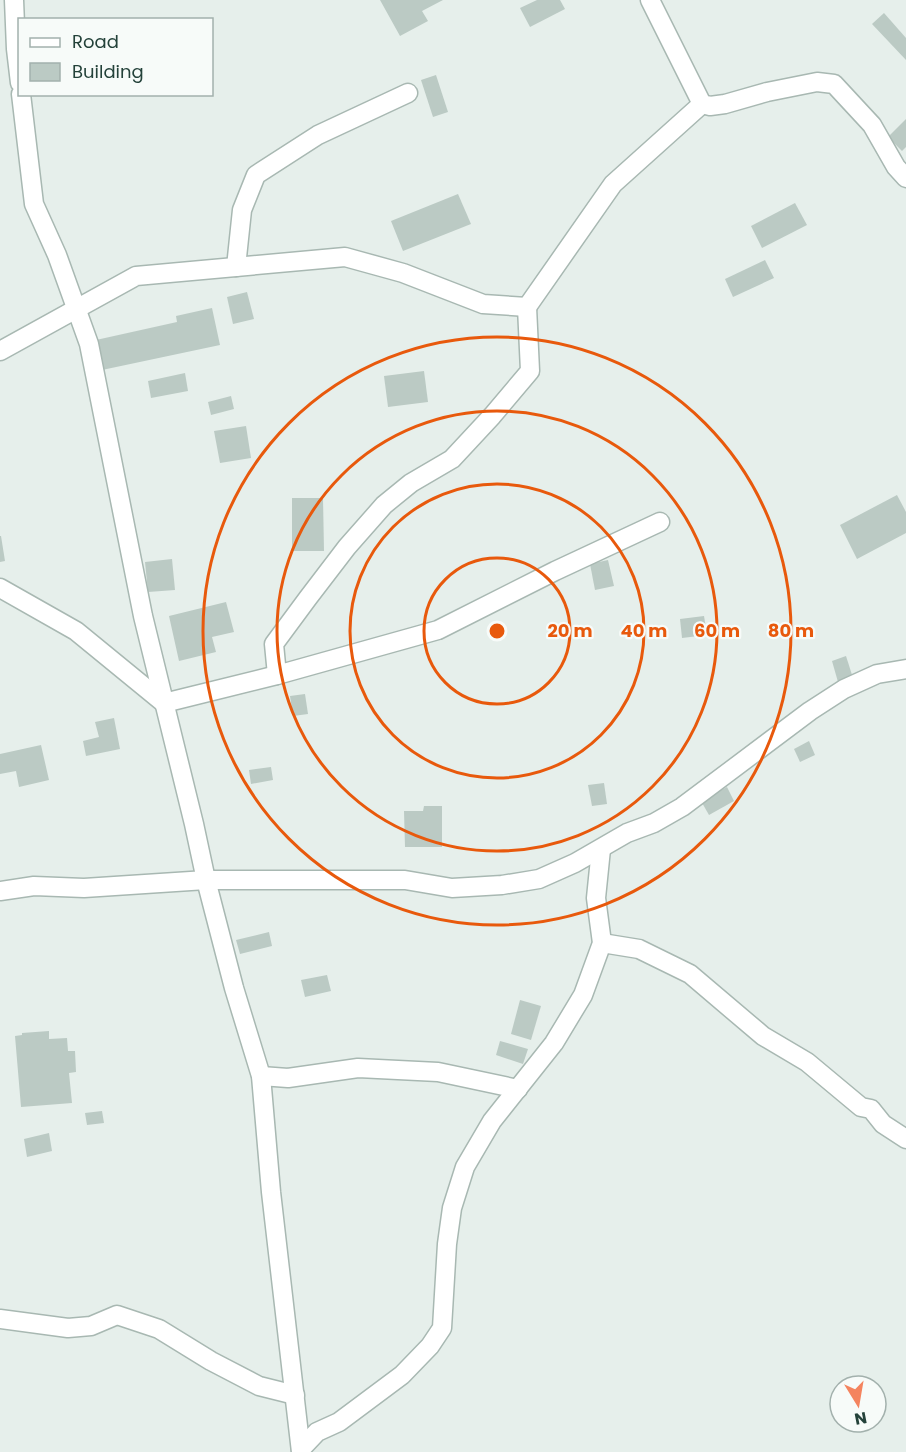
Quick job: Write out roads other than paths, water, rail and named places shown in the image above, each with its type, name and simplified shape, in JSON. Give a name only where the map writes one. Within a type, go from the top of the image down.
[{"type":"street","points":[[14,0],[18,66]]},
{"type":"street","points":[[650,0],[702,104],[710,106],[724,104],[817,82],[834,84],[872,125],[896,167],[906,178]]},
{"type":"street","points":[[236,267],[242,210],[256,176],[318,135],[408,93]]},
{"type":"street","points":[[21,96],[34,204],[57,255],[89,344],[143,616],[206,880],[234,988],[261,1076],[271,1192],[301,1450]]},
{"type":"street","points":[[277,675],[274,644],[347,547],[384,505],[411,483],[452,459],[530,371],[527,307],[613,184],[702,104]]},
{"type":"street","points":[[0,351],[136,276],[345,257],[403,273],[483,304],[527,307]]},
{"type":"street","points":[[164,703],[277,675],[438,630],[555,571],[660,522]]},
{"type":"street","points":[[0,588],[76,631],[164,703]]},
{"type":"street","points":[[0,891],[34,886],[84,888],[206,880],[405,880],[452,888],[502,885],[539,879],[575,863],[627,833],[654,823],[682,807],[810,711],[844,689],[877,674],[906,669]]},
{"type":"street","points":[[301,1450],[317,1431],[339,1422],[402,1375],[430,1346],[442,1328],[447,1244],[452,1208],[465,1167],[492,1121],[554,1043],[583,995],[602,943],[596,898],[601,849]]},
{"type":"street","points":[[602,943],[639,949],[690,974],[763,1036],[807,1062],[861,1107],[871,1109],[883,1124],[906,1139]]},
{"type":"street","points":[[261,1076],[288,1078],[358,1068],[438,1072],[518,1089]]},
{"type":"street","points":[[0,1319],[68,1328],[91,1326],[117,1315],[159,1329],[259,1386],[295,1395]]}]
